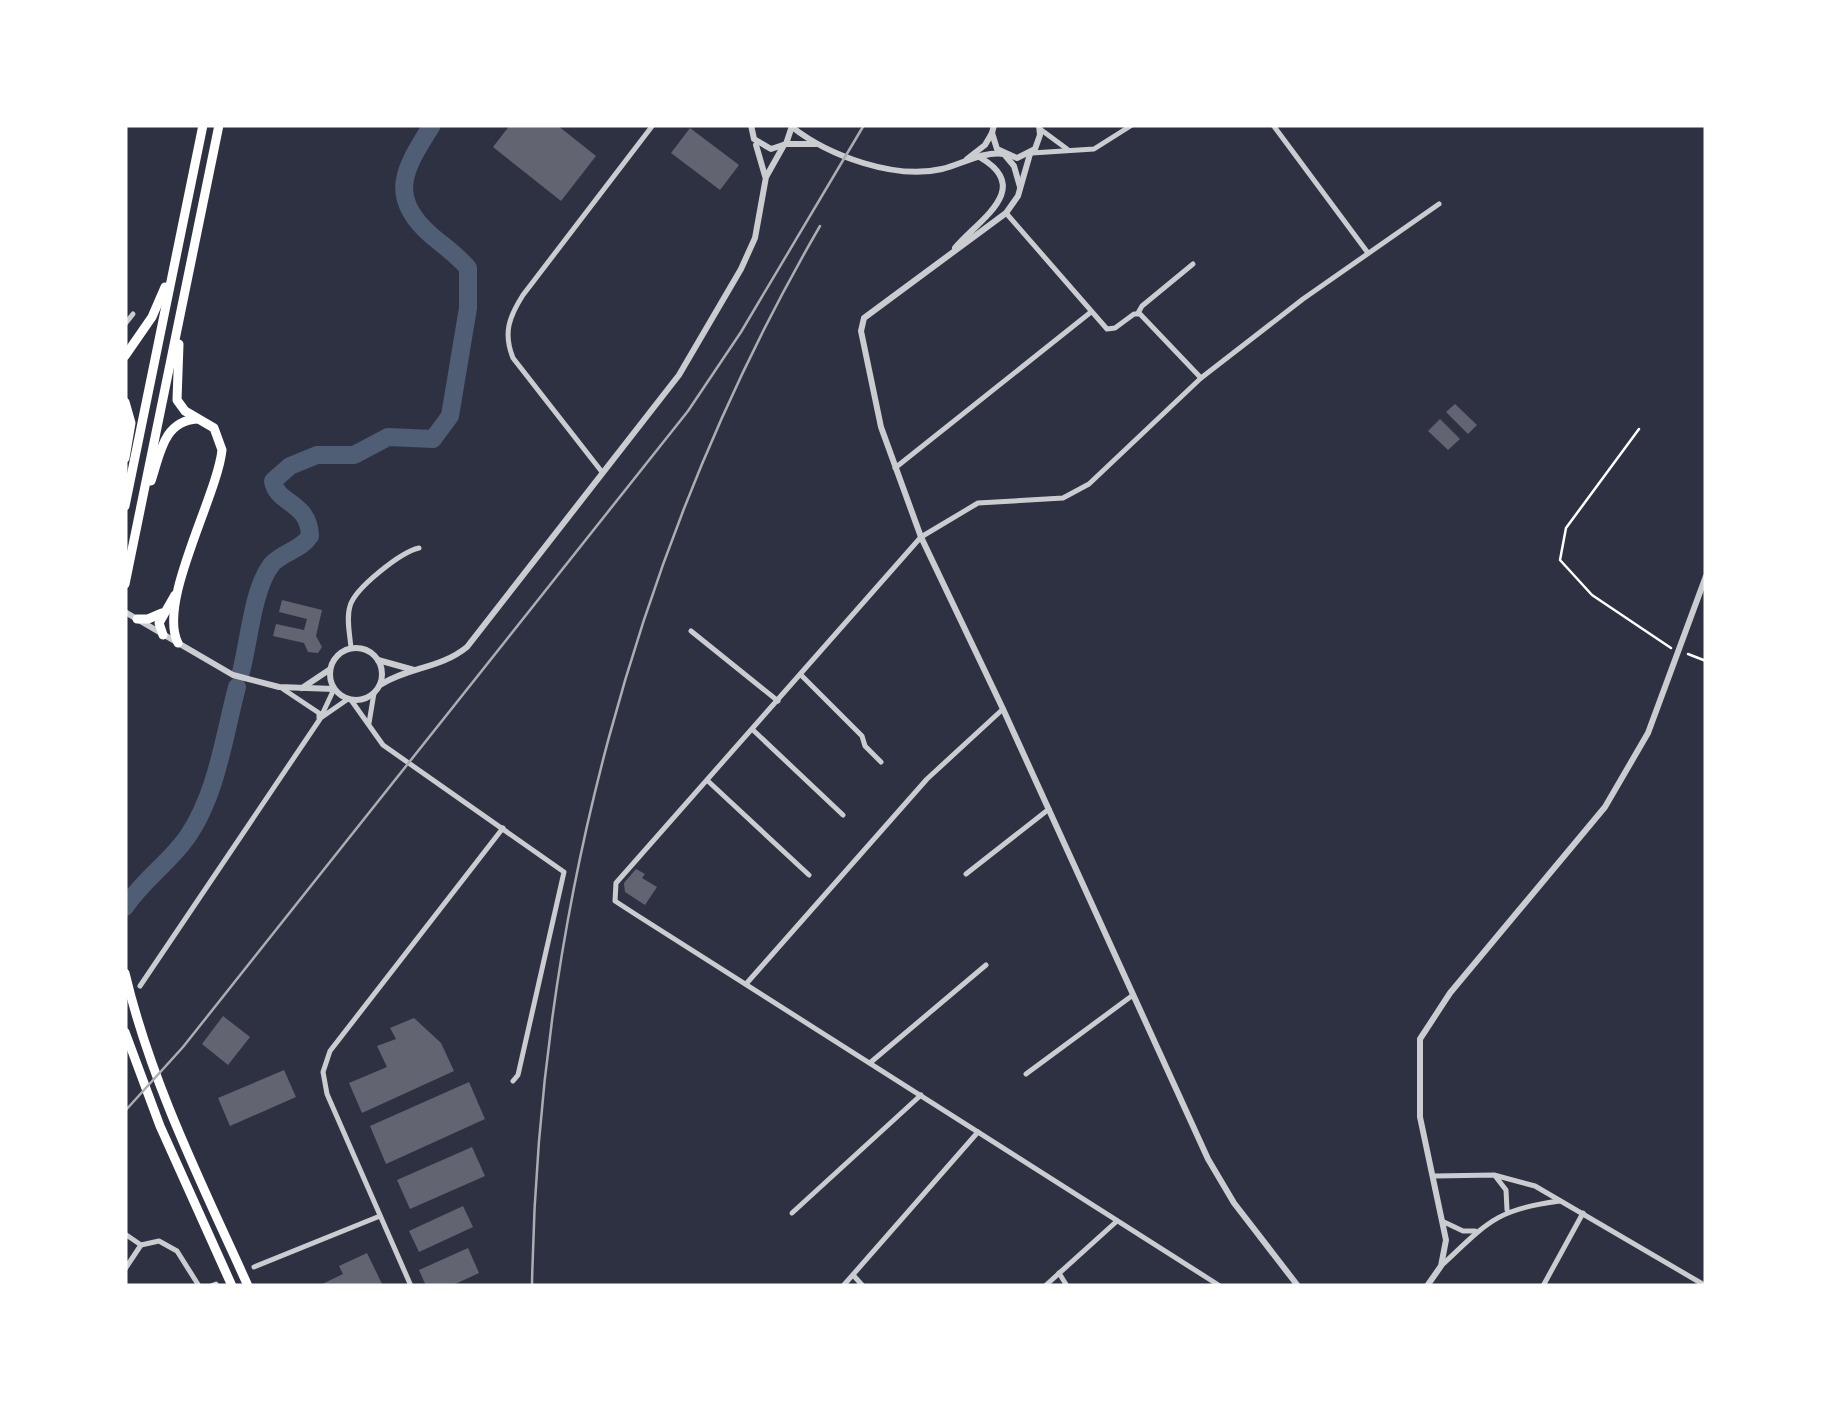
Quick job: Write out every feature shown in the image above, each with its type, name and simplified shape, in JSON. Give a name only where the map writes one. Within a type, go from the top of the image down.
[{"type":"highway","points":[[125,506],[203,125]]},
{"type":"highway","points":[[125,584],[219,125]]},
{"type":"highway","points":[[125,356],[152,317],[175,261]]},
{"type":"highway","points":[[159,631],[159,622],[169,614],[179,588],[221,458],[217,434],[180,406],[175,394],[184,296]]},
{"type":"highway","points":[[125,402],[131,423],[125,458]]},
{"type":"highway","points":[[139,517],[170,431],[182,422],[199,419]]},
{"type":"highway","points":[[137,618],[169,614]]},
{"type":"highway","points":[[169,614],[178,643]]},
{"type":"highway","points":[[125,973],[134,987],[134,1009],[158,1083],[247,1282]]},
{"type":"highway","points":[[125,1032],[142,1082],[232,1285]]},
{"type":"street","points":[[604,473],[513,358],[508,324],[523,296],[653,125]]},
{"type":"street","points":[[751,130],[764,148],[817,144],[906,172],[1004,154],[1017,158],[1100,147],[1132,125]]},
{"type":"street","points":[[1273,125],[1368,253]]},
{"type":"street","points":[[380,684],[440,664],[466,647],[679,375],[742,269],[755,238],[766,177],[792,126],[817,144]]},
{"type":"street","points":[[1039,126],[1057,144],[1070,150]]},
{"type":"street","points":[[1039,126],[1039,142],[1030,154],[1016,200],[1006,214],[872,310],[861,324],[880,423],[921,538],[1050,809],[1170,1078],[1227,1192],[1298,1286]]},
{"type":"street","points":[[962,162],[982,149],[993,129]]},
{"type":"street","points":[[993,129],[998,148],[1014,166],[1020,189]]},
{"type":"street","points":[[751,130],[766,177]]},
{"type":"street","points":[[948,256],[1001,197],[1000,174],[980,158]]},
{"type":"street","points":[[1220,1286],[615,901],[616,883],[921,538],[978,503],[1062,498],[1089,484],[1201,378],[1439,204]]},
{"type":"street","points":[[1006,214],[1105,328],[1111,330],[1138,313],[1193,264]]},
{"type":"street","points":[[895,468],[1091,312]]},
{"type":"street","points":[[1138,313],[1201,378]]},
{"type":"street","points":[[125,324],[133,314]]},
{"type":"street","points":[[350,648],[350,604],[358,591],[406,553],[419,548]]},
{"type":"street","points":[[1441,1266],[1446,1240],[1420,1117],[1420,1039],[1450,993],[1605,807],[1648,733],[1706,576]]},
{"type":"street","points":[[125,612],[246,680],[279,688],[334,689],[349,700],[384,745],[564,872],[541,981],[518,1074],[513,1080]]},
{"type":"street","points":[[691,632],[778,701]]},
{"type":"street","points":[[299,689],[330,669],[337,655],[350,648],[366,650],[392,666],[415,670]]},
{"type":"street","points":[[320,720],[349,700],[363,700],[374,693],[382,668],[378,660]]},
{"type":"street","points":[[134,987],[320,720],[334,689],[330,669]]},
{"type":"street","points":[[801,675],[862,736],[864,746],[880,762]]},
{"type":"street","points":[[279,688],[316,709],[320,720]]},
{"type":"street","points":[[369,726],[374,693]]},
{"type":"street","points":[[746,984],[927,778],[1003,709]]},
{"type":"street","points":[[753,730],[843,815]]},
{"type":"street","points":[[709,782],[809,874]]},
{"type":"street","points":[[966,874],[1050,809]]},
{"type":"street","points":[[411,1286],[327,1094],[322,1072],[325,1061],[503,828]]},
{"type":"street","points":[[871,1062],[986,965]]},
{"type":"street","points":[[1026,1074],[1132,995]]},
{"type":"street","points":[[792,1213],[921,1095]]},
{"type":"street","points":[[843,1286],[978,1132]]},
{"type":"street","points":[[1435,1176],[1494,1175],[1534,1186],[1706,1286]]},
{"type":"street","points":[[1494,1175],[1506,1190],[1507,1210]]},
{"type":"street","points":[[1427,1286],[1441,1266],[1507,1210],[1563,1201]]},
{"type":"street","points":[[1544,1286],[1583,1213]]},
{"type":"street","points":[[254,1267],[380,1216]]},
{"type":"street","points":[[1045,1286],[1118,1221]]},
{"type":"street","points":[[1444,1222],[1464,1231],[1478,1231]]},
{"type":"street","points":[[125,1234],[140,1245]]},
{"type":"street","points":[[125,1269],[140,1245],[158,1241],[177,1251],[200,1286]]},
{"type":"street","points":[[1059,1273],[1067,1286]]},
{"type":"street","points":[[853,1274],[863,1286]]},
{"type":"path","points":[[1638,429],[1566,528],[1560,560],[1592,595],[1654,639],[1706,660]]},
{"type":"building","points":[[510,125],[557,125],[596,156],[561,201],[493,147]]},
{"type":"building","points":[[690,128],[739,165],[720,190],[671,153]]},
{"type":"building","points":[[1455,404],[1477,425],[1468,434],[1446,412]]},
{"type":"building","points":[[1440,419],[1460,439],[1448,450],[1428,431]]},
{"type":"building","points":[[282,600],[322,610],[316,636],[322,647],[318,653],[308,652],[304,643],[273,636],[276,624],[304,630],[307,619],[279,612]]},
{"type":"building","points":[[636,869],[657,887],[645,905],[625,892],[624,883]]},
{"type":"building","points":[[223,1016],[250,1037],[228,1065],[202,1044]]},
{"type":"building","points":[[414,1018],[441,1043],[454,1071],[362,1113],[349,1083],[387,1067],[377,1046],[396,1039],[390,1028]]},
{"type":"building","points":[[284,1070],[296,1097],[230,1126],[218,1098]]},
{"type":"building","points":[[469,1082],[485,1119],[386,1164],[370,1126]]},
{"type":"building","points":[[472,1147],[485,1176],[410,1209],[397,1180]]},
{"type":"building","points":[[463,1206],[473,1227],[419,1252],[409,1231]]},
{"type":"building","points":[[468,1248],[479,1273],[451,1286],[426,1286],[419,1270]]},
{"type":"building","points":[[367,1253],[383,1286],[318,1286],[343,1274],[339,1266]]},
{"type":"waterway","points":[[241,672],[256,600],[266,574],[276,560],[310,536],[304,516],[280,495],[273,481],[290,466],[317,455],[354,455],[388,437],[433,439],[450,416],[468,308],[468,268],[418,222],[405,195],[408,168],[432,125]]},
{"type":"waterway","points":[[125,907],[181,845],[198,819],[218,764],[237,687]]},
{"type":"railway","points":[[125,1111],[183,1047],[688,411],[741,332],[864,125]]},
{"type":"railway","points":[[532,1286],[539,1148],[554,1010],[577,873],[609,738],[649,605],[698,474],[755,348],[820,226]]}]
